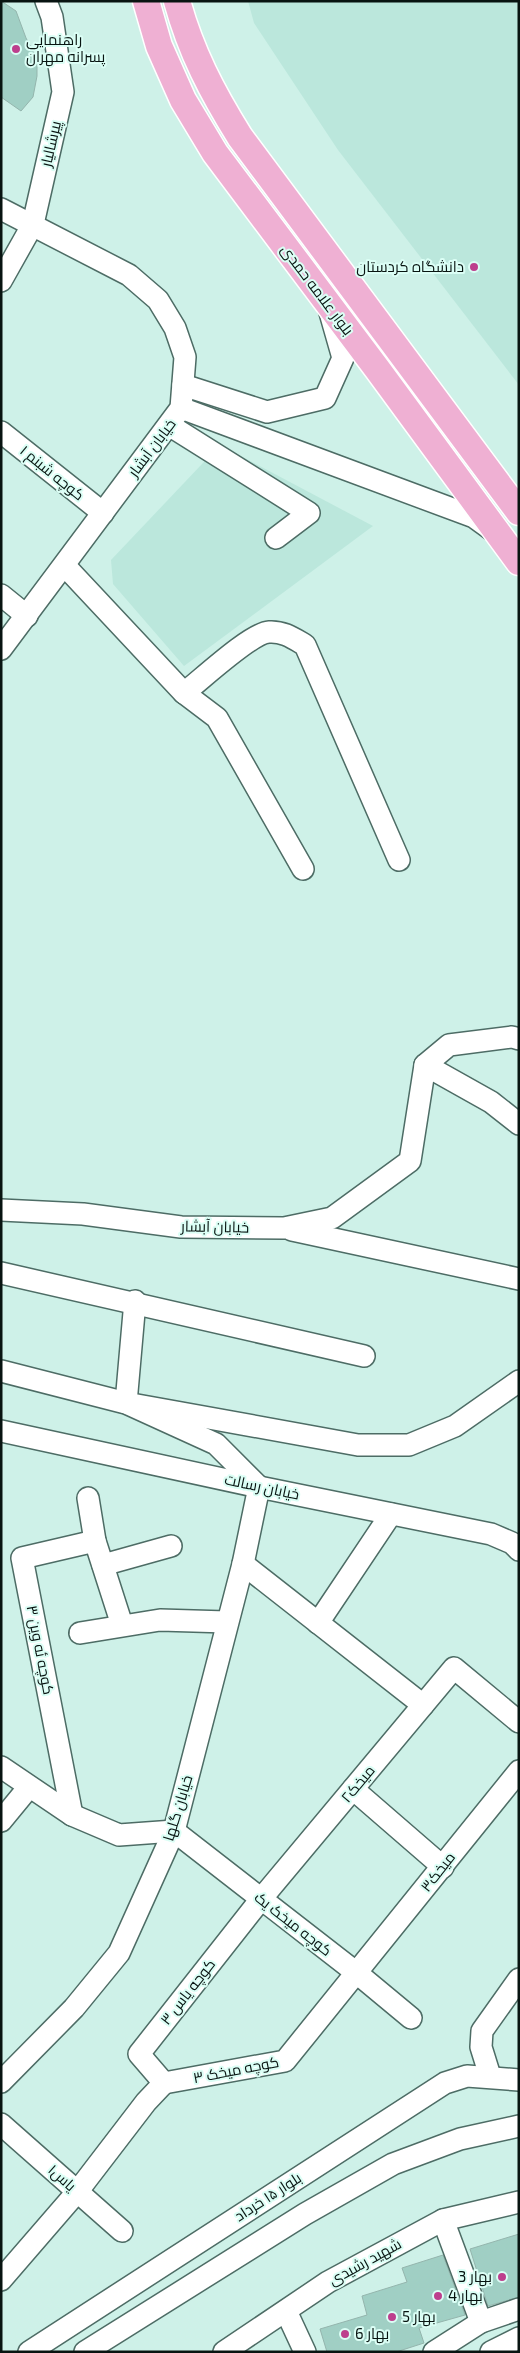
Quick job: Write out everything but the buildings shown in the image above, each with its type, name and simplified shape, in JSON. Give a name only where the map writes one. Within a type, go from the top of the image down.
[{"type":"main road","name":"بلوار علامه حمدی","points":[[146,1],[159,46],[183,100],[215,153],[519,562]]},
{"type":"main road","name":"بلوار علامه حمدی","points":[[177,1],[187,36],[209,87],[240,137],[519,512]]},
{"type":"street","name":"پیرشالیار","points":[[1,281],[33,224],[63,92],[52,17],[46,1]]},
{"type":"street","name":"خیابان آبشار","points":[[1,209],[129,275],[158,300],[175,328],[185,356],[183,385],[175,416],[65,566],[1,649]]},
{"type":"street","points":[[183,385],[267,412],[326,398],[343,358],[326,302]]},
{"type":"street","points":[[175,416],[474,517],[498,533]]},
{"type":"street","points":[[175,416],[309,512],[276,538]]},
{"type":"street","name":"کوچه شبنم ۱","points":[[1,432],[104,513]]},
{"type":"street","points":[[65,566],[184,693],[217,718],[303,869]]},
{"type":"street","points":[[1,595],[27,616]]},
{"type":"street","points":[[184,693],[249,641],[267,632],[283,633],[305,645],[399,860]]},
{"type":"street","points":[[519,1040],[512,1036],[449,1045],[425,1065],[491,1102],[519,1124]]},
{"type":"street","name":"خیابان آبشار","points":[[1,1210],[83,1214],[181,1227],[284,1228],[332,1218],[410,1161],[425,1065]]},
{"type":"street","points":[[284,1228],[519,1279]]},
{"type":"street","points":[[1,1272],[135,1301],[364,1356]]},
{"type":"street","points":[[126,1403],[135,1301]]},
{"type":"street","points":[[1,1371],[126,1403],[358,1445],[409,1445],[455,1426],[519,1380]]},
{"type":"street","points":[[126,1403],[216,1444],[259,1487]]},
{"type":"street","name":"خیابان رسالت","points":[[1,1431],[259,1487],[491,1534],[512,1543],[519,1550]]},
{"type":"street","name":"خیابان گلها","points":[[1,2082],[74,2008],[119,1953],[174,1831],[243,1564],[259,1487]]},
{"type":"street","points":[[88,1498],[95,1541],[122,1624]]},
{"type":"street","points":[[318,1623],[391,1514]]},
{"type":"street","name":"کوچه ئه وین ۳","points":[[72,1815],[22,1558],[95,1541]]},
{"type":"street","points":[[103,1565],[171,1546]]},
{"type":"street","points":[[243,1564],[423,1705]]},
{"type":"street","points":[[80,1633],[122,1624],[160,1620],[227,1622]]},
{"type":"street","name":"میخک۲","points":[[261,1899],[454,1668],[519,1722]]},
{"type":"street","points":[[1,1767],[72,1815],[119,1835],[174,1831]]},
{"type":"street","name":"میخک۳","points":[[358,1974],[519,1771]]},
{"type":"street","points":[[1,1821],[29,1787]]},
{"type":"street","points":[[353,1789],[443,1866]]},
{"type":"street","name":"کوچه میخک یک","points":[[174,1831],[358,1974],[411,2018]]},
{"type":"street","name":"کوچه یاس ۳","points":[[164,2083],[139,2054],[261,1899]]},
{"type":"street","name":"کوچه میخک ۳","points":[[164,2083],[285,2061],[358,1974]]},
{"type":"street","points":[[490,2076],[481,2047],[482,2031],[519,1979]]},
{"type":"street","name":"بلوار ۱۵ خرداد","points":[[29,2352],[445,2082],[467,2076],[490,2076],[519,2080]]},
{"type":"street","points":[[1,2280],[77,2192],[146,2102],[164,2083]]},
{"type":"street","name":"یاس۱","points":[[1,2124],[122,2231]]},
{"type":"street","points":[[85,2352],[305,2214],[393,2164],[460,2140],[519,2126]]},
{"type":"street","name":"شهید رشیدی","points":[[224,2352],[328,2282],[443,2220],[519,2202]]},
{"type":"street","points":[[443,2220],[481,2322]]},
{"type":"street","points":[[434,2352],[481,2322],[519,2309]]},
{"type":"street","points":[[286,2311],[304,2352]]},
{"type":"street","points":[[491,2352],[519,2338]]},
{"type":"shaded area","name":"دانشگاه کردستان","points":[[248,1],[519,1],[519,385],[338,150],[254,23]]},
{"type":"shaded area","points":[[220,445],[373,526],[184,666],[113,584],[111,560]]},
{"type":"place","name":"راهنمایی پسرانه مهران","points":[[16,49]]},
{"type":"place","name":"دانشگاه کردستان","points":[[474,267]]},
{"type":"place","name":"بهار 3","points":[[502,2277]]},
{"type":"place","name":"بهار 4","points":[[438,2296]]},
{"type":"place","name":"بهار 5","points":[[392,2317]]},
{"type":"place","name":"بهار 6","points":[[345,2334]]}]
